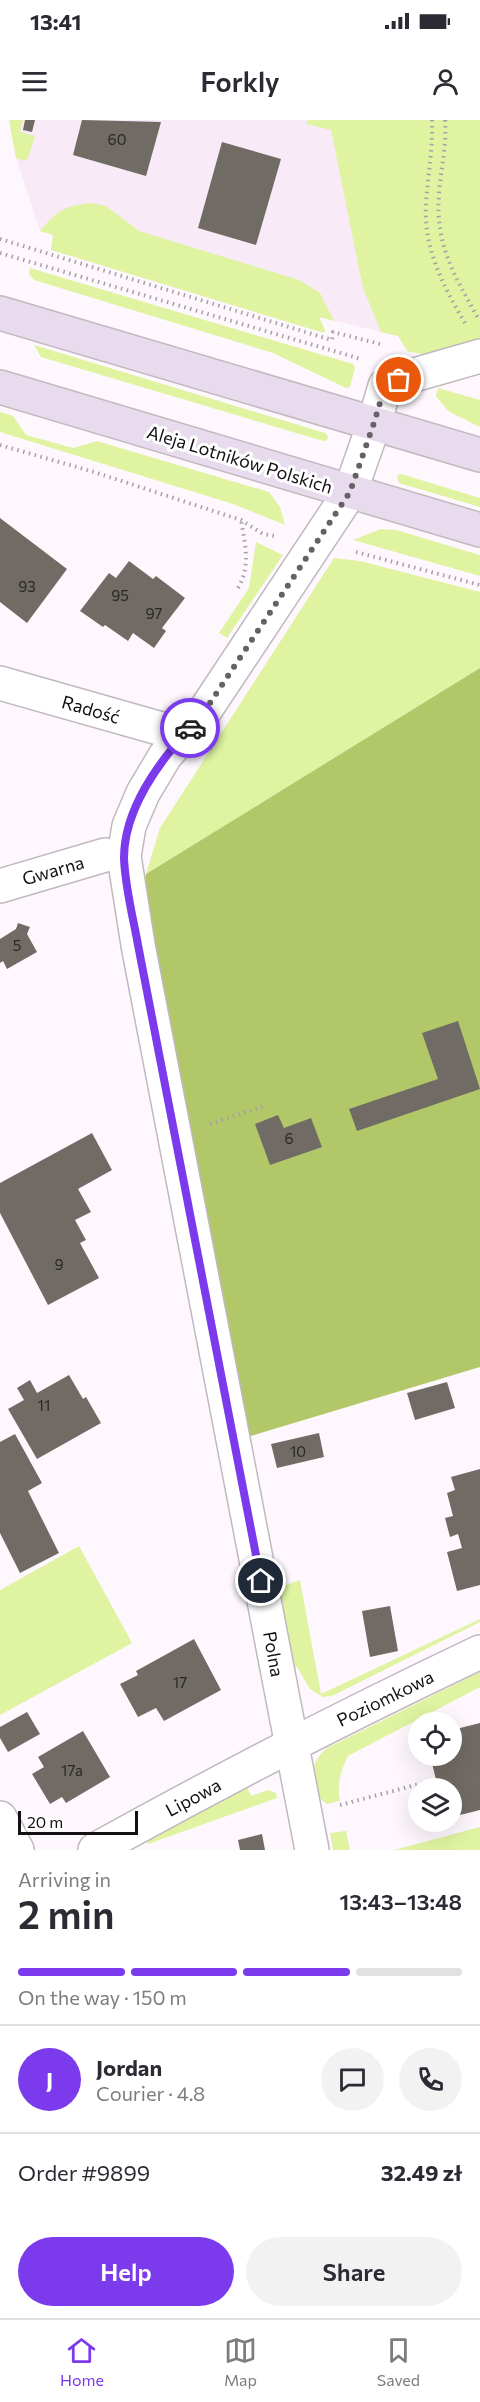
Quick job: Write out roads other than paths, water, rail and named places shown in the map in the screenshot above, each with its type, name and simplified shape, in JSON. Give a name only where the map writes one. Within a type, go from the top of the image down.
[{"type":"street","points":[[0,313],[480,455]]},
{"type":"street","name":"Polna","points":[[312,1850],[138,945],[124,856],[129,826],[143,793],[165,756],[204,712],[350,492],[385,386],[424,372],[474,342]]},
{"type":"street","name":"Aleja Lotników Polskich","points":[[0,387],[480,530]]},
{"type":"street","name":"Radość","points":[[0,683],[183,735]]},
{"type":"street","name":"Gwarna","points":[[0,886],[105,855]]},
{"type":"street","name":"Poziomkowa","points":[[291,1744],[480,1652]]},
{"type":"street","name":"Lipowa","points":[[95,1850],[291,1744]]},
{"type":"street","points":[[0,1818],[17,1850]]}]
